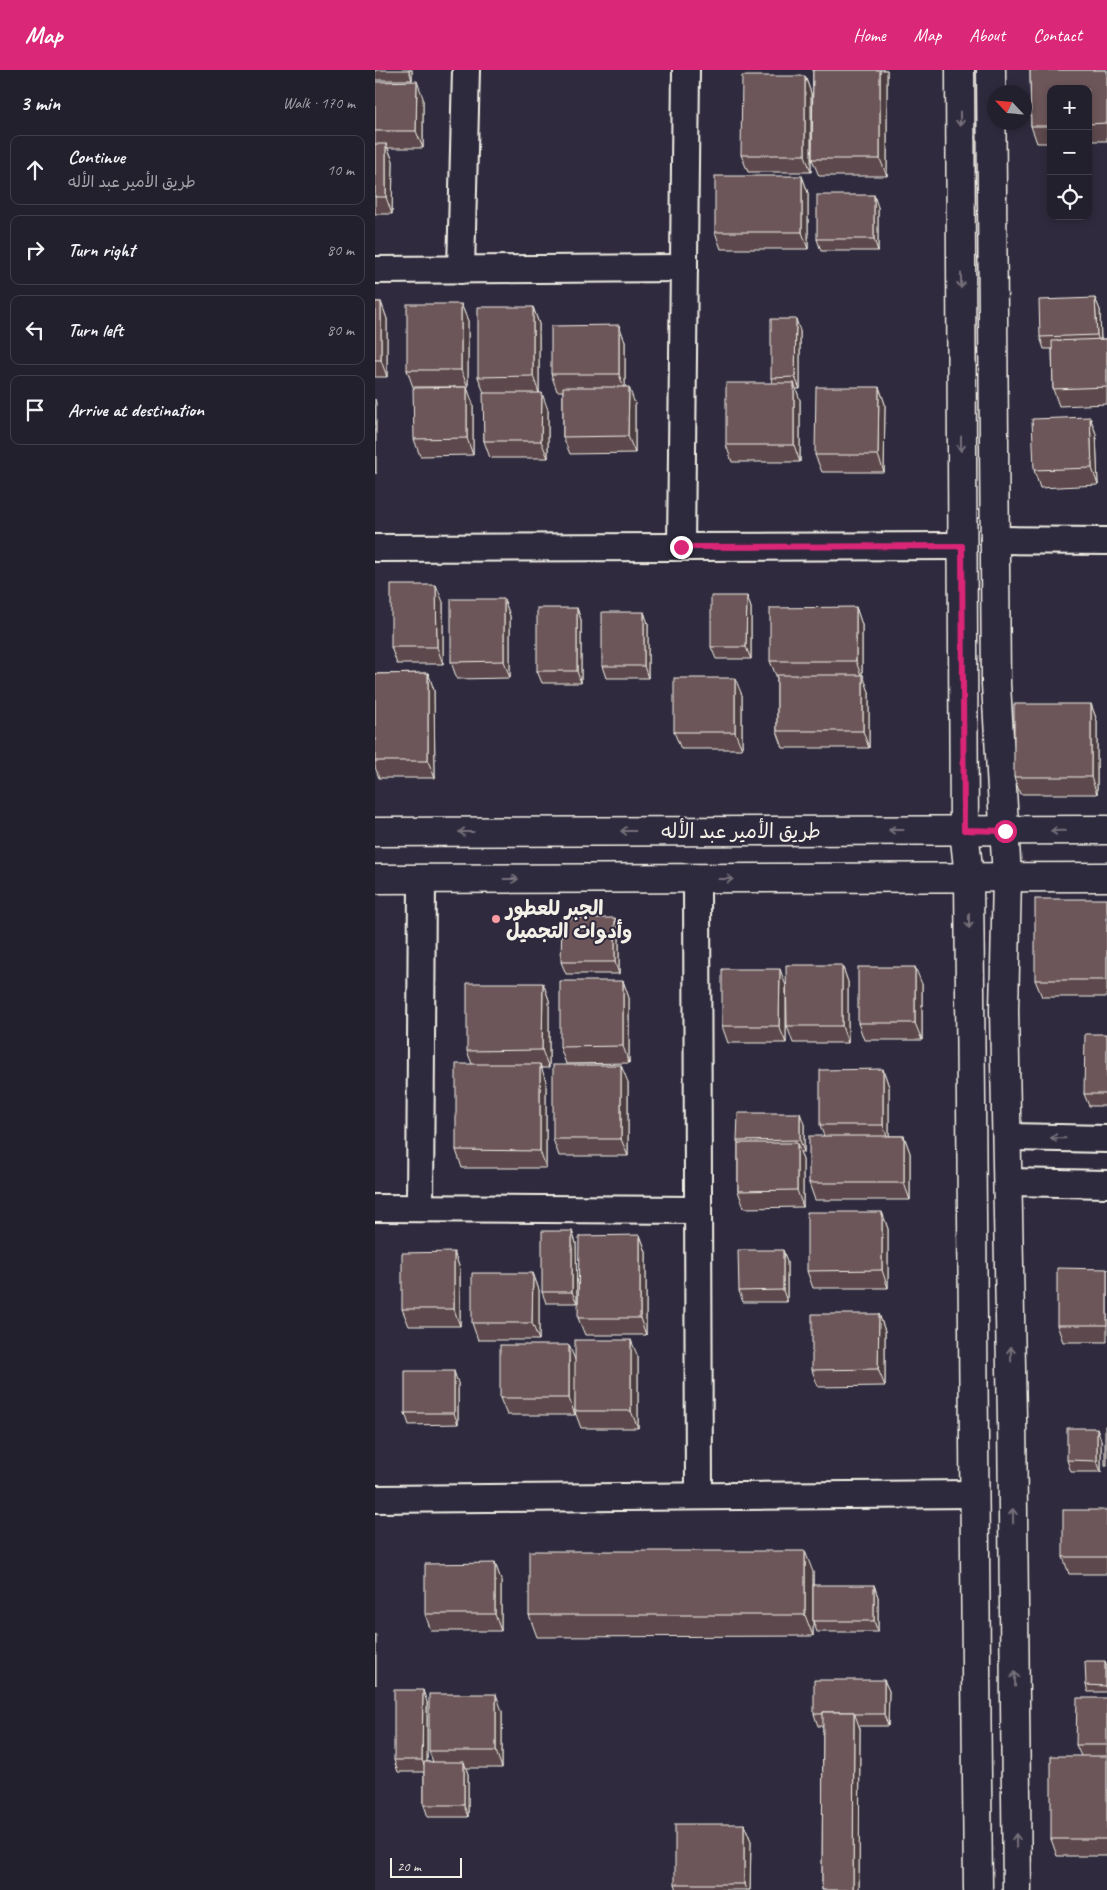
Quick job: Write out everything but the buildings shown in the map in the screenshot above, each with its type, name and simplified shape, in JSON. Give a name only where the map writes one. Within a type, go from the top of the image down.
[{"type":"street","points":[[461,270],[466,70]]},
{"type":"street","points":[[681,547],[686,70]]},
{"type":"street","points":[[960,70],[964,830],[969,877],[978,1890]]},
{"type":"street","points":[[991,70],[995,684],[1007,878],[1004,1010],[1012,1408],[1017,1890]]},
{"type":"street","points":[[375,270],[684,268]]},
{"type":"street","points":[[995,540],[1107,541]]},
{"type":"street","points":[[375,548],[962,546]]},
{"type":"street","name":"طريق الأمير عبد الأله","points":[[375,832],[1107,830]]},
{"type":"street","points":[[375,879],[1107,877]]},
{"type":"street","points":[[697,879],[699,1496]]},
{"type":"street","points":[[419,1208],[422,880]]},
{"type":"street","points":[[1007,1137],[1107,1140]]},
{"type":"street","points":[[1007,1182],[1107,1184]]},
{"type":"street","points":[[375,1208],[698,1210]]},
{"type":"street","points":[[375,1499],[974,1494]]},
{"type":"place","name":"الجبر للعطور وأدوات التجميل","points":[[496,919]]},
{"type":"route","points":[[681,547],[962,546],[964,830],[1005,831]]}]
